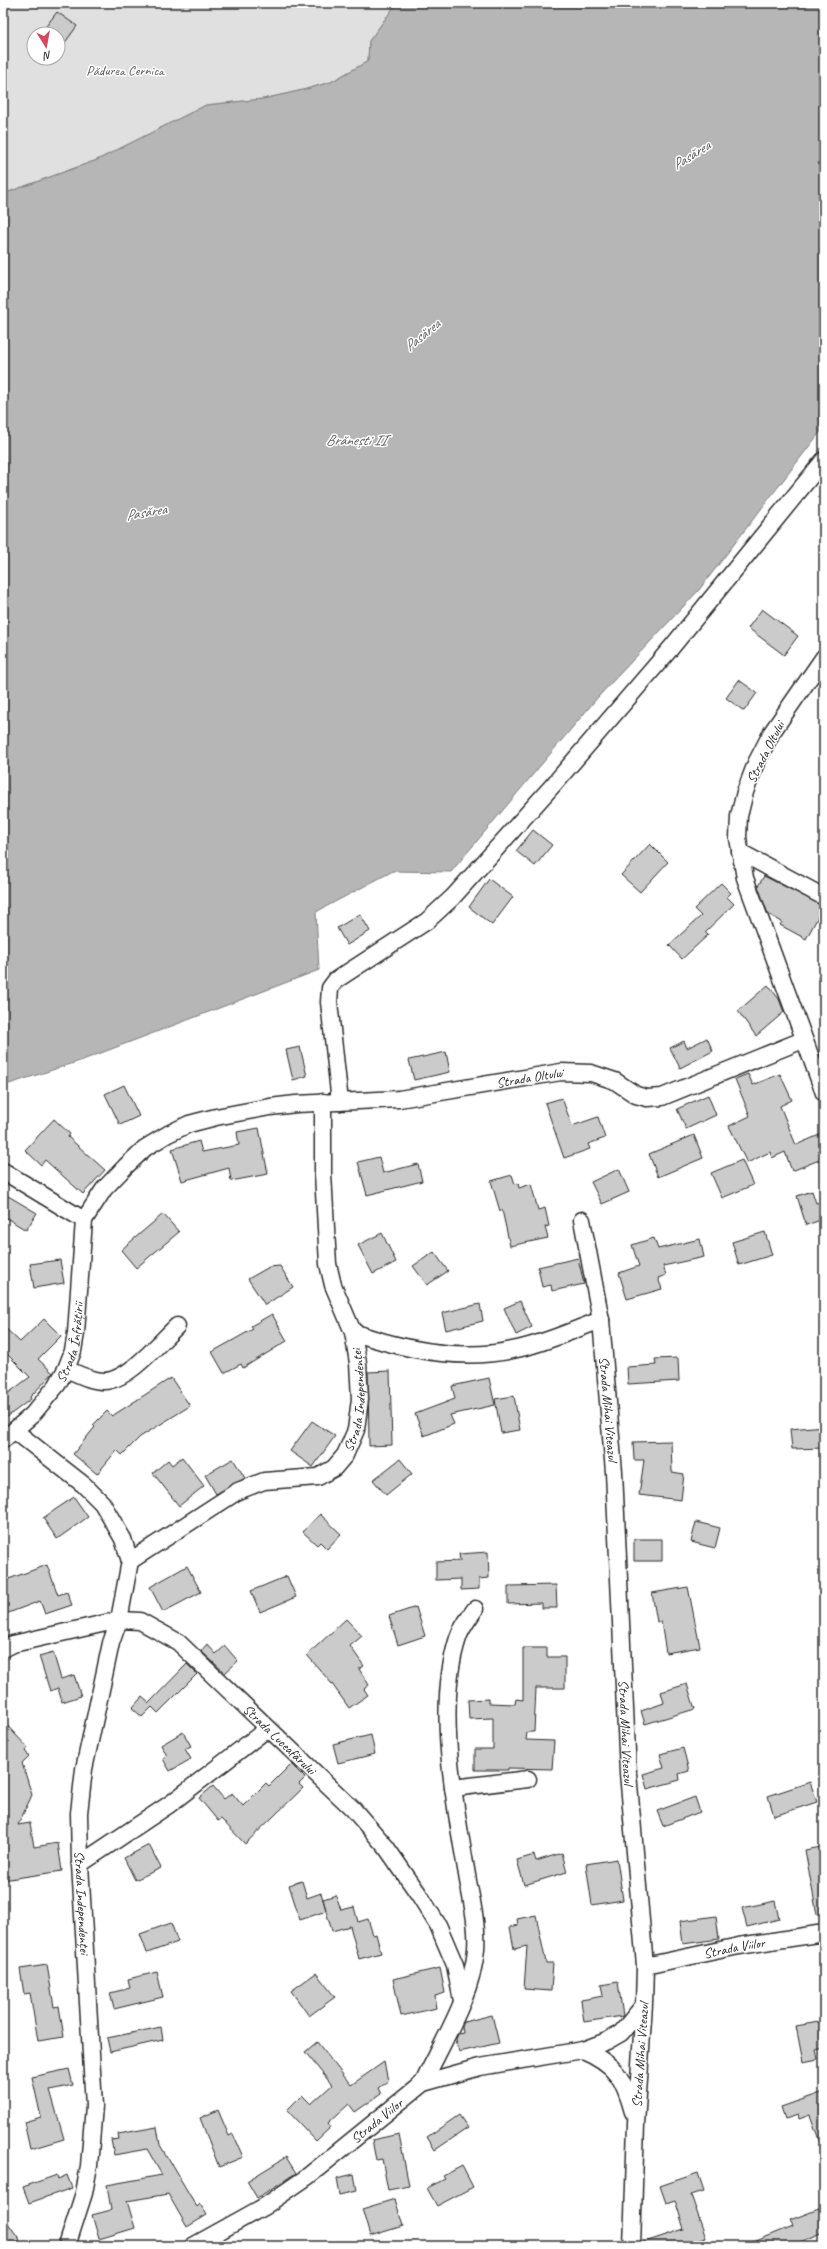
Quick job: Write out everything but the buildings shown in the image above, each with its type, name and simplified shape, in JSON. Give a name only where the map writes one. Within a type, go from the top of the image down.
[{"type":"street","points":[[340,1102],[329,1002],[330,988],[336,980],[427,920],[453,897],[489,858],[671,648],[824,460]]},
{"type":"street","name":"Strada Oltului","points":[[824,657],[772,732],[756,763],[745,792],[740,816],[738,838],[745,878],[803,1040],[824,1093]]},
{"type":"street","points":[[740,852],[824,897]]},
{"type":"street","name":"Strada Oltului","points":[[84,1220],[104,1189],[145,1148],[168,1134],[189,1124],[283,1105],[399,1098],[561,1072],[591,1073],[615,1082],[636,1095],[647,1098],[662,1098],[803,1040]]},
{"type":"street","name":"Strada Independenței","points":[[130,1561],[238,1491],[264,1481],[318,1477],[334,1468],[345,1455],[356,1430],[360,1380],[353,1332],[333,1285],[328,1264],[323,1174],[323,1102]]},
{"type":"street","points":[[3,1171],[84,1220]]},
{"type":"street","name":"Strada Înfrățirii","points":[[9,1436],[32,1415],[57,1384],[66,1369],[73,1352],[76,1333],[84,1220]]},
{"type":"street","name":"Strada Mihai Viteazul","points":[[582,1220],[601,1320],[621,1581],[628,1773],[645,1966],[636,2124],[632,2246]]},
{"type":"street","points":[[353,1332],[383,1342],[420,1350],[471,1355],[517,1350],[601,1320]]},
{"type":"street","points":[[66,1369],[92,1379],[104,1381],[114,1380],[128,1372],[177,1326]]},
{"type":"street","name":"Strada Independenței","points":[[9,1436],[84,1486],[102,1503],[123,1540],[130,1561],[119,1620],[111,1643],[84,1769],[79,1813],[80,1864],[94,2106],[92,2137],[86,2180],[67,2246]]},
{"type":"street","points":[[423,2083],[462,2001],[474,1971],[477,1948],[475,1922],[453,1788],[448,1709],[451,1674],[458,1637],[475,1609]]},
{"type":"street","name":"Strada Luceafărului","points":[[3,1649],[13,1644],[119,1620],[140,1621],[178,1642],[267,1729],[353,1809],[403,1871],[420,1896],[444,1939],[455,1965],[462,2001]]},
{"type":"street","points":[[80,1864],[170,1804],[267,1729]]},
{"type":"street","points":[[453,1788],[528,1779]]},
{"type":"street","name":"Strada Viilor","points":[[645,1966],[739,1946],[824,1933]]},
{"type":"street","name":"Strada Viilor","points":[[192,2246],[265,2206],[307,2177],[423,2083],[480,2067],[583,2050],[608,2041],[621,2033],[631,2024],[644,2004]]},
{"type":"street","points":[[583,2050],[602,2059],[617,2073],[628,2093],[636,2124]]},
{"type":"green space","name":"Pădurea Cernica","points":[[3,3],[397,3],[369,41],[368,61],[331,82],[263,99],[206,105],[97,160],[3,194]]},
{"type":"water","name":"Brănești II","points":[[397,3],[824,3],[824,427],[699,590],[598,697],[451,872],[393,871],[316,912],[319,970],[80,1061],[3,1086],[3,194],[97,160],[206,105],[263,99],[331,82],[368,61],[369,41]]},
{"type":"water label","name":"Pasărea","points":[[691,155]]},
{"type":"water label","name":"Pasărea","points":[[422,335]]},
{"type":"water label","name":"Pasărea","points":[[146,512]]}]
